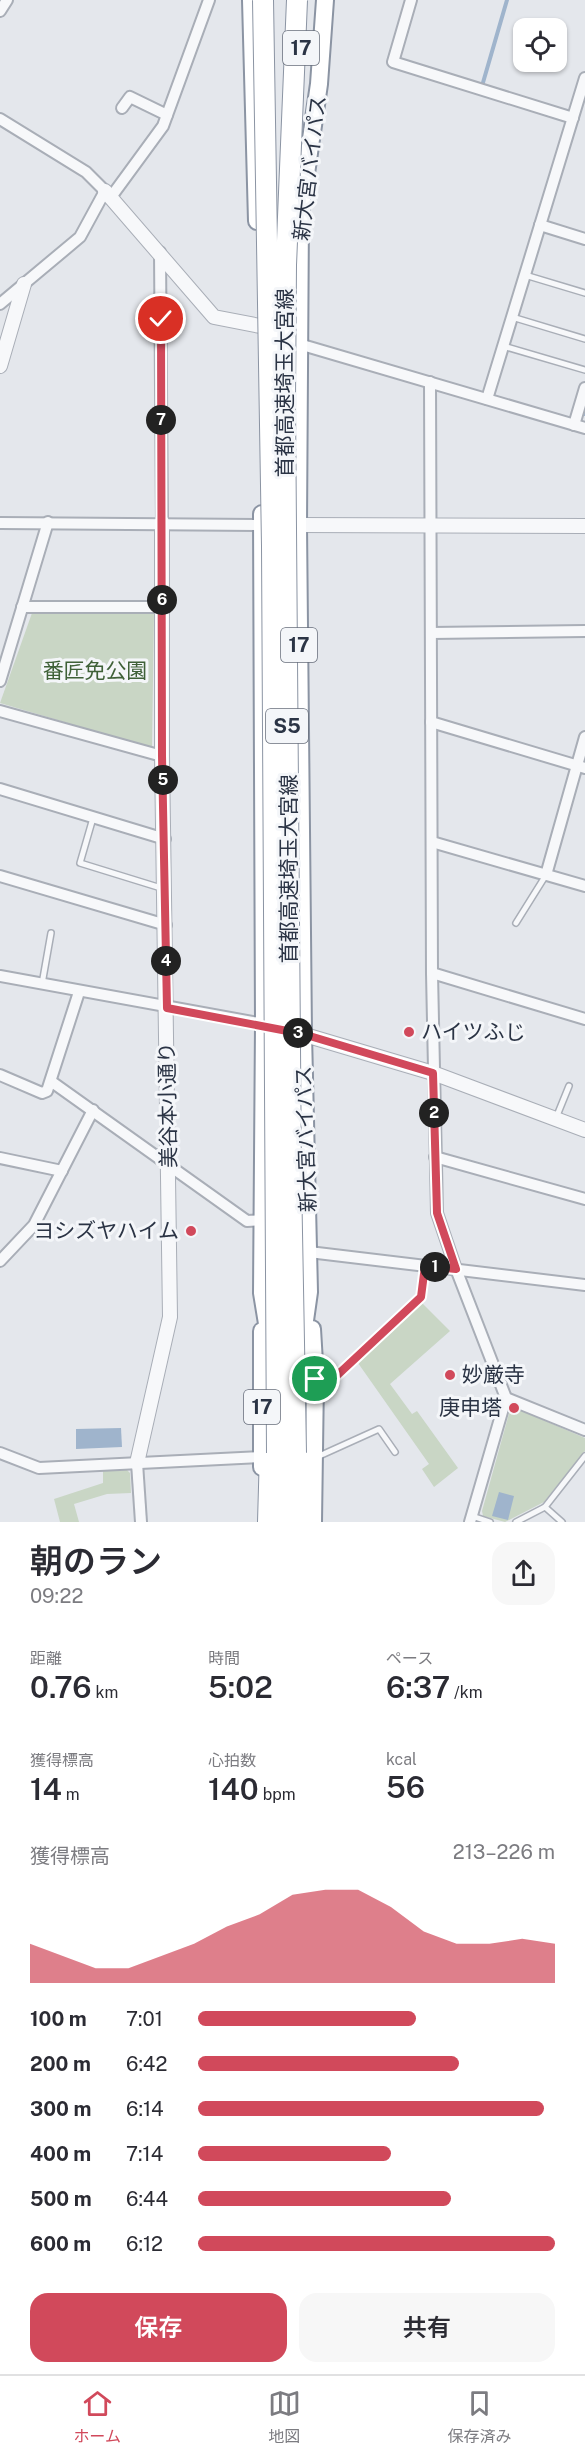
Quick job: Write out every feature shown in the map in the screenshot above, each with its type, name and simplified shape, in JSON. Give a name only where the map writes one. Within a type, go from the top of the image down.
[{"type":"highway","name":"新大宮バイパス","points":[[251,0],[260,326],[262,525],[264,1024],[262,1293],[284,1432],[283,1522]]},
{"type":"highway","name":"首都高速埼玉大宮線","points":[[263,0],[284,1176],[296,1522]]},
{"type":"highway","name":"首都高速埼玉大宮線","points":[[277,1522],[284,1176],[285,265],[297,0]]},
{"type":"highway","name":"17","points":[[294,95],[307,0]]},
{"type":"highway","name":"新大宮バイパス","points":[[289,1522],[290,1432],[309,1292],[303,1034],[298,525],[300,215],[319,84],[325,0]]},
{"type":"highway","points":[[268,1522],[268,1270],[284,1176]]},
{"type":"highway","points":[[284,1176],[303,1271],[304,1522]]},
{"type":"highway","name":"17","points":[[309,1292],[315,1379],[313,1522]]},
{"type":"highway","name":"17","points":[[261,1522],[262,1293]]},
{"type":"street","points":[[0,11],[7,0]]},
{"type":"street","points":[[0,304],[80,237],[108,194],[163,126],[209,0]]},
{"type":"street","points":[[411,0],[393,62],[573,118]]},
{"type":"street","points":[[487,399],[585,78]]},
{"type":"street","points":[[122,108],[130,97],[167,115]]},
{"type":"street","points":[[0,119],[86,172],[160,252],[214,317],[260,326]]},
{"type":"street","points":[[540,225],[585,239]]},
{"type":"street","name":"美谷本小通り","points":[[141,1522],[137,1463],[170,1317],[166,889],[162,756],[160,252]]},
{"type":"street","points":[[0,366],[24,284]]},
{"type":"street","points":[[298,344],[579,426],[585,388]]},
{"type":"street","points":[[430,382],[432,973],[437,1213],[506,1398],[471,1519]]},
{"type":"street","points":[[0,522],[162,522],[262,525]]},
{"type":"street","points":[[0,681],[48,522]]},
{"type":"street","points":[[298,525],[585,526]]},
{"type":"street","points":[[22,607],[162,607]]},
{"type":"street","points":[[431,633],[585,631]]},
{"type":"street","points":[[0,711],[162,756]]},
{"type":"street","points":[[431,722],[581,766]]},
{"type":"street","points":[[546,875],[581,766],[585,737]]},
{"type":"street","points":[[0,789],[165,839]]},
{"type":"street","points":[[432,842],[585,886]]},
{"type":"street","points":[[0,876],[166,925]]},
{"type":"street","points":[[432,973],[585,1019]]},
{"type":"street","points":[[0,976],[264,1024],[303,1034],[433,1073],[585,1130]]},
{"type":"street","points":[[0,1075],[42,1093],[47,1091],[52,1082],[80,992]]},
{"type":"street","points":[[52,1082],[247,1221],[263,1220]]},
{"type":"street","points":[[0,1260],[34,1225],[93,1110]]},
{"type":"street","points":[[435,1157],[585,1199]]},
{"type":"street","points":[[0,1158],[62,1171]]},
{"type":"street","points":[[309,1252],[585,1285]]},
{"type":"street","points":[[506,1398],[585,1430]]},
{"type":"street","points":[[1,1456],[39,1468],[262,1457]]},
{"type":"lane","points":[[525,275],[585,293]]},
{"type":"lane","points":[[512,317],[585,339]]},
{"type":"lane","points":[[503,346],[585,370]]},
{"type":"lane","points":[[93,818],[80,863],[166,889]]},
{"type":"lane","points":[[516,923],[546,875]]},
{"type":"lane","points":[[42,984],[51,933]]},
{"type":"lane","points":[[555,1119],[569,1086]]},
{"type":"lane","points":[[315,1379],[331,1381],[421,1297],[425,1266]]},
{"type":"lane","points":[[313,1458],[379,1428],[395,1452]]},
{"type":"lane","points":[[516,1522],[545,1507],[585,1456]]},
{"type":"lane","points":[[545,1507],[562,1522]]},
{"type":"lane","points":[[471,1519],[490,1522]]},
{"type":"green space","name":"番匠免公園","points":[[154,612],[152,748],[0,703],[32,613]]},
{"type":"green space","points":[[421,1302],[450,1331],[390,1384],[412,1414],[417,1411],[458,1468],[434,1487],[422,1469],[429,1464],[358,1363]]},
{"type":"green space","points":[[515,1408],[585,1438],[585,1451],[544,1502],[505,1522],[483,1516],[482,1511],[510,1410]]},
{"type":"green space","points":[[127,1470],[130,1473],[131,1493],[107,1494],[74,1504],[79,1522],[60,1522],[54,1499],[103,1483],[103,1471]]},
{"type":"water","points":[[121,1428],[122,1447],[76,1449],[76,1429]]},
{"type":"water","points":[[499,1492],[514,1496],[508,1520],[492,1516]]},
{"type":"waterway","points":[[482,86],[507,0]]},
{"type":"place","name":"ハイツふじ","points":[[409,1032]]},
{"type":"place","name":"ヨシズヤハイム","points":[[191,1231]]},
{"type":"place","name":"妙厳寺","points":[[450,1375]]},
{"type":"place","name":"庚申塔","points":[[514,1408]]},
{"type":"route","points":[[161,319],[162,756],[167,1008],[264,1024],[433,1073],[437,1213],[456,1269],[425,1266],[421,1297],[331,1381],[315,1379]]}]
